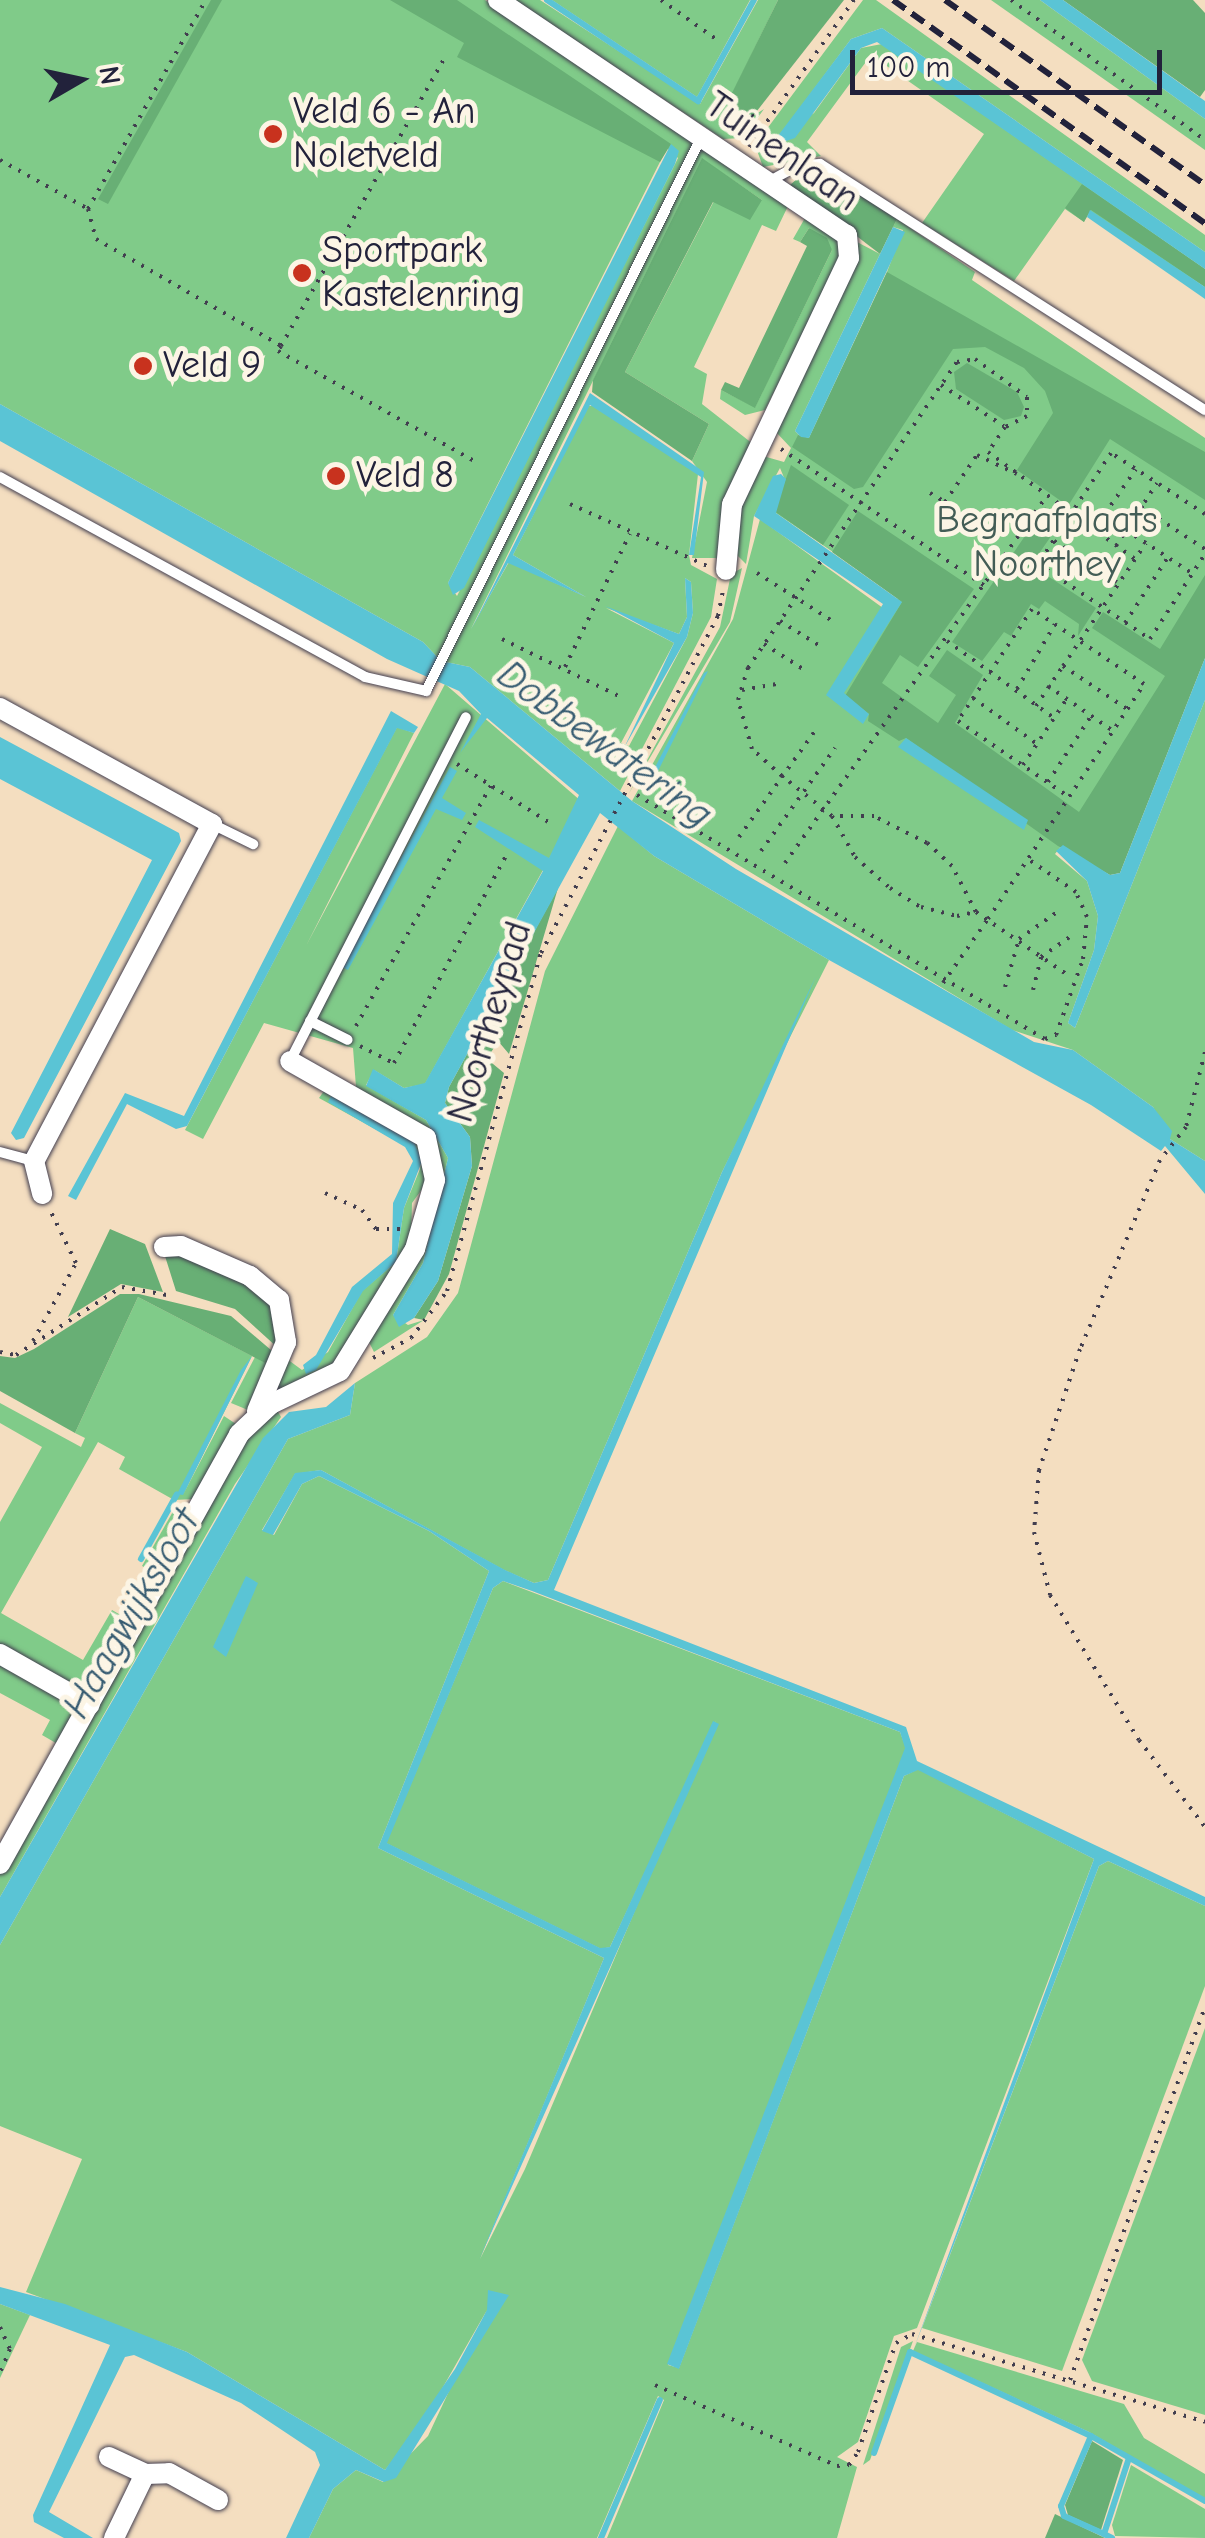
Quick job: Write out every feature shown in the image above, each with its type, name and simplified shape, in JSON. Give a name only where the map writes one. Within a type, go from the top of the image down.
[{"type":"street","name":"Tuinenlaan","points":[[498,0],[767,183],[839,226],[850,252],[763,436]]},
{"type":"street","points":[[726,570],[732,504],[763,436]]},
{"type":"street","points":[[0,708],[212,824],[34,1161],[42,1194]]},
{"type":"street","points":[[255,1416],[340,1371],[415,1249],[434,1180],[434,1156],[407,1122],[290,1061]]},
{"type":"street","points":[[0,1864],[239,1434],[255,1416],[286,1342],[279,1300],[250,1276],[182,1246],[164,1246]]},
{"type":"street","points":[[0,1654],[90,1705]]},
{"type":"street","points":[[110,2457],[145,2474],[168,2473],[218,2500]]},
{"type":"street","points":[[114,2538],[145,2474]]},
{"type":"lane","points":[[0,477],[365,677],[426,690],[700,138]]},
{"type":"lane","points":[[767,183],[799,165],[820,164],[1205,410]]},
{"type":"lane","points":[[290,1061],[466,716]]},
{"type":"lane","points":[[212,824],[253,844]]},
{"type":"lane","points":[[310,1021],[348,1040]]},
{"type":"lane","points":[[0,1152],[34,1161]]},
{"type":"path","points":[[206,0],[88,209],[96,238],[281,346]]},
{"type":"path","points":[[661,0],[719,41]]},
{"type":"path","points":[[738,163],[854,0]]},
{"type":"path","points":[[1010,0],[1205,140]]},
{"type":"path","points":[[446,56],[278,351],[476,462]]},
{"type":"path","points":[[0,160],[88,209]]},
{"type":"path","points":[[976,912],[958,916],[922,907],[890,888],[855,856],[832,816],[752,749],[741,725],[741,690],[764,644],[859,500],[951,368],[968,358],[1020,388],[1027,416],[1005,427],[988,452],[1135,559]]},
{"type":"path","points":[[941,386],[1005,427]]},
{"type":"path","points":[[763,436],[984,586]]},
{"type":"path","points":[[1142,507],[1205,551],[1150,639],[1038,564],[1112,453],[1205,514]]},
{"type":"path","points":[[930,493],[944,502],[977,455],[1017,474]]},
{"type":"path","points":[[1093,530],[1136,469]]},
{"type":"path","points":[[1116,546],[1157,483]]},
{"type":"path","points":[[785,863],[947,642],[1046,496]]},
{"type":"path","points":[[570,504],[682,560],[726,570]]},
{"type":"path","points":[[1126,530],[1193,574]]},
{"type":"path","points":[[564,667],[630,534]]},
{"type":"path","points":[[1054,541],[1117,582]]},
{"type":"path","points":[[1036,706],[1146,543]]},
{"type":"path","points":[[1125,623],[1168,557]]},
{"type":"path","name":"Noortheypad","points":[[340,1371],[412,1338],[447,1291],[541,952],[718,616],[726,570]]},
{"type":"path","points":[[757,573],[834,622]]},
{"type":"path","points":[[943,983],[988,920],[1144,684],[1032,609],[958,721],[1069,797]]},
{"type":"path","points":[[780,621],[820,646]]},
{"type":"path","points":[[1016,691],[1056,624]]},
{"type":"path","points":[[502,639],[623,698]]},
{"type":"path","points":[[947,642],[1054,718]]},
{"type":"path","points":[[764,644],[806,671]]},
{"type":"path","points":[[1063,666],[1127,709]]},
{"type":"path","points":[[741,690],[782,683]]},
{"type":"path","points":[[1048,686],[1113,731]]},
{"type":"path","points":[[974,698],[1037,744]]},
{"type":"path","points":[[1023,766],[1066,700]]},
{"type":"path","points":[[1048,782],[1091,716]]},
{"type":"path","points":[[740,837],[815,732]]},
{"type":"path","points":[[761,852],[836,748]]},
{"type":"path","points":[[444,756],[550,823]]},
{"type":"path","points":[[491,786],[348,1040],[394,1063],[506,856]]},
{"type":"path","points":[[637,796],[1031,1035],[1056,1035],[1084,959],[1087,917],[1076,892],[1028,859]]},
{"type":"path","points":[[832,816],[874,816],[927,843],[952,866],[976,912],[1069,976]]},
{"type":"path","points":[[1005,987],[1020,939],[1057,912]]},
{"type":"path","points":[[1033,990],[1041,956],[1071,936]]},
{"type":"path","points":[[1205,1052],[1186,1127],[1168,1148],[1080,1348],[1039,1470],[1034,1532],[1050,1596],[1139,1740],[1205,1827]]},
{"type":"path","points":[[325,1192],[362,1210],[376,1229],[394,1230]]},
{"type":"path","points":[[32,1343],[76,1263],[42,1194]]},
{"type":"path","points":[[0,1352],[16,1354],[122,1287],[172,1296]]},
{"type":"path","points":[[1070,2380],[1205,2006]]},
{"type":"path","points":[[0,2326],[10,2348],[0,2372]]},
{"type":"path","points":[[655,2386],[836,2466],[849,2465],[896,2343],[912,2334],[1205,2422]]},
{"type":"green space","name":"Sportpark Kastelenring","points":[[0,0],[485,0],[789,204],[776,231],[762,225],[694,367],[707,374],[702,404],[753,444],[717,558],[692,558],[707,482],[692,461],[709,424],[625,372],[714,201],[762,200],[702,159],[471,629],[509,562],[586,597],[513,555],[588,406],[598,406],[698,474],[689,555],[691,565],[717,579],[711,617],[620,791],[470,667],[441,661],[423,642],[0,404]],"holes":[[[667,148],[678,158],[457,596],[448,583]],[[685,578],[691,582],[693,613],[687,637],[629,746],[621,743],[674,643],[606,608],[679,634],[687,617]]]},
{"type":"green space","points":[[211,0],[222,0],[108,204],[98,199]]},
{"type":"green space","points":[[390,0],[457,0],[671,144],[660,162],[457,57],[464,43]]},
{"type":"green space","points":[[515,0],[540,0],[700,104],[758,0],[778,0],[728,103],[753,116],[764,109],[743,138],[723,139]]},
{"type":"green space","points":[[552,0],[750,0],[697,97]]},
{"type":"green space","points":[[778,0],[844,0],[753,116],[727,103]]},
{"type":"green space","points":[[863,0],[876,0],[1205,235],[1205,252],[882,28],[851,39],[777,139],[814,113],[861,48],[882,44],[1205,269],[1205,287],[1086,212],[1084,222],[1065,209],[1014,281],[922,223],[984,134],[871,55],[807,142],[821,156],[763,167],[755,145]]},
{"type":"green space","points":[[991,0],[1040,0],[1205,119],[1205,150]]},
{"type":"green space","points":[[1063,0],[1193,0],[1205,13],[1205,90],[1200,97]]},
{"type":"green space","points":[[702,158],[762,200],[750,220],[713,202],[625,372],[709,424],[692,461],[592,392],[593,380]]},
{"type":"green space","points":[[805,172],[824,172],[897,219],[880,254],[790,185]]},
{"type":"green space","points":[[1082,184],[1205,269],[1205,287],[1091,210],[1084,222],[1065,208]]},
{"type":"green space","points":[[805,218],[837,235],[841,258],[765,410],[745,415],[720,399],[721,390],[755,407],[832,250],[809,228],[800,242],[793,239]]},
{"type":"green space","name":"Begraafplaats Noorthey","points":[[897,219],[975,272],[972,280],[1205,438],[1205,658],[1055,854],[1087,881],[1098,916],[1094,950],[1068,1023],[1075,1028],[1205,700],[1205,1161],[1170,1139],[1153,1107],[1073,1050],[1012,1030],[632,801],[733,619],[760,519],[883,608],[900,598],[776,513],[785,480],[780,468],[754,516],[746,564],[733,551],[736,515],[763,456],[784,462],[791,448],[775,431],[857,242],[880,254],[795,431],[801,437],[809,438],[887,272],[903,230],[893,227]]},
{"type":"green space","points":[[809,228],[827,238],[832,250],[755,408],[721,390],[725,382],[739,388],[807,246],[800,242]]},
{"type":"green space","points":[[887,272],[1205,452],[1205,500],[1110,439],[1068,506],[1017,470],[1053,413],[1045,391],[1024,368],[985,347],[953,349],[863,487],[854,489],[792,447],[798,435],[809,438]]},
{"type":"green space","points":[[967,363],[1017,392],[1024,407],[1021,416],[1004,420],[956,389],[954,372]]},
{"type":"green space","points":[[791,465],[849,505],[823,545],[774,511]]},
{"type":"green space","points":[[1045,507],[1063,519],[1031,565],[1096,608],[1078,636],[1079,624],[1045,601],[1039,609],[1031,604],[1011,636],[1004,632],[982,661],[952,642]]},
{"type":"green space","points":[[858,511],[974,589],[918,667],[900,655],[882,683],[938,723],[956,695],[929,676],[947,650],[983,675],[955,723],[1079,812],[1165,676],[1092,628],[1103,612],[1160,649],[1205,575],[1205,658],[1120,873],[1110,875],[1058,846],[906,738],[899,741],[868,721],[869,714],[845,696],[902,602],[832,552]]},
{"type":"green space","points":[[742,568],[730,622],[628,795],[720,627],[731,574]]},
{"type":"green space","points":[[445,684],[581,801],[425,1084],[404,1088],[374,1070],[366,1085],[426,1120],[448,1158],[423,1263],[393,1315],[408,1325],[424,1320],[374,1352],[368,1340],[428,1224],[421,1126],[356,1087],[353,1048],[264,1023],[203,1139],[185,1130],[397,727],[414,733],[306,946]]},
{"type":"green space","points":[[618,826],[654,856],[829,960],[722,1172],[548,1580],[534,1583],[504,1570],[321,1470],[295,1474],[262,1530],[274,1535],[302,1484],[319,1476],[429,1531],[489,1571],[378,1848],[604,1958],[480,2259],[525,2169],[716,1720],[610,1947],[601,1949],[386,1843],[493,1588],[503,1581],[900,1732],[906,1748],[668,2365],[679,2368],[904,1776],[918,1769],[1094,1859],[917,2328],[894,2336],[858,2442],[837,2457],[857,2467],[837,2538],[607,2538],[664,2400],[658,2396],[597,2538],[309,2538],[333,2489],[356,2470],[383,2482],[428,2436],[487,2310],[419,2429],[385,2470],[187,2352],[26,2292],[82,2159],[0,2126],[0,1945],[288,1439],[350,1415],[355,1383],[427,1337],[458,1293],[545,971]]},
{"type":"green space","points":[[558,888],[509,1054],[498,1041],[487,1059],[504,1073],[449,1274],[424,1320],[414,1318],[438,1281],[472,1166],[470,1137],[445,1103],[449,1087]]},
{"type":"green space","points":[[324,1091],[424,1144],[425,1185],[412,1203],[411,1238],[336,1364],[273,1399],[287,1359],[302,1370],[328,1352],[362,1291],[396,1262],[404,1208],[420,1169],[422,1155],[319,1098]]},
{"type":"green space","points":[[110,1229],[145,1244],[163,1292],[121,1284],[68,1317]]},
{"type":"green space","points":[[169,1251],[236,1275],[276,1302],[278,1348],[235,1309],[176,1291],[164,1253]]},
{"type":"green space","points":[[120,1294],[139,1294],[231,1316],[278,1356],[273,1367],[138,1297],[75,1433],[0,1391],[0,1356],[15,1358],[34,1349]]},
{"type":"green space","points":[[138,1297],[252,1356],[183,1495],[224,1416],[236,1424],[194,1499],[174,1500],[119,1469],[125,1457],[98,1442],[1,1613],[83,1660],[112,1610],[131,1621],[90,1695],[0,1645],[0,1522],[42,1447],[0,1423],[0,1403],[81,1447],[85,1438],[75,1433]]},
{"type":"green space","points":[[255,1357],[273,1367],[248,1410],[231,1403]]},
{"type":"green space","points":[[277,1410],[281,1417],[235,1484],[0,1897],[0,1873],[249,1434]]},
{"type":"green space","points":[[175,1508],[182,1523],[152,1571],[142,1566]]},
{"type":"green space","points":[[0,1663],[81,1707],[61,1746],[42,1735],[50,1720],[0,1693]]},
{"type":"green space","points":[[1108,1861],[1205,1906],[1205,1986],[1062,2371],[922,2328],[1099,1866]]},
{"type":"green space","points":[[1205,2028],[1205,2415],[1092,2381],[1082,2360]]},
{"type":"green space","points":[[0,2304],[30,2315],[0,2378]]},
{"type":"green space","points":[[913,2341],[870,2460],[863,2465],[901,2347]]},
{"type":"green space","points":[[917,2342],[1124,2404],[1144,2438],[1205,2474],[1205,2499],[1089,2432],[913,2351]]},
{"type":"green space","points":[[1092,2441],[1123,2460],[1101,2530],[1068,2515],[1065,2505]]},
{"type":"green space","points":[[1131,2465],[1205,2509],[1205,2538],[1115,2536],[1112,2525]]},
{"type":"green space","points":[[1055,2514],[1105,2538],[1045,2538]]},
{"type":"water","points":[[1040,0],[1063,0],[1205,101],[1205,119]]},
{"type":"water","points":[[882,28],[1205,252],[1205,269],[877,42],[861,48],[795,138],[780,143],[777,137],[851,39]]},
{"type":"water","points":[[671,144],[679,151],[675,164],[464,588],[453,595],[448,583]]},
{"type":"water","points":[[1090,210],[1205,287],[1205,299],[1087,217]]},
{"type":"water","points":[[893,227],[905,232],[809,438],[801,437],[795,431]]},
{"type":"water","points":[[590,393],[704,472],[694,555],[689,555],[701,477],[590,405],[513,555],[586,597],[508,563],[471,630]]},
{"type":"water","points":[[0,404],[423,642],[441,661],[470,667],[632,801],[736,869],[1034,1042],[1073,1050],[1153,1107],[1172,1131],[1170,1139],[1205,1161],[1205,1194],[1165,1146],[1161,1151],[1091,1105],[829,960],[654,856],[600,813],[449,1087],[445,1103],[470,1137],[472,1166],[438,1281],[414,1318],[399,1327],[393,1315],[423,1263],[448,1158],[426,1120],[366,1086],[373,1069],[404,1088],[425,1083],[543,871],[475,827],[479,820],[549,858],[579,795],[487,718],[460,753],[481,714],[459,691],[387,659],[0,441]]},
{"type":"water","points":[[781,474],[786,479],[776,513],[902,602],[844,693],[869,714],[863,724],[826,695],[883,604],[754,516],[773,476]]},
{"type":"water","points":[[685,578],[691,582],[693,613],[687,637],[624,748],[674,643],[605,606],[679,634],[687,617]]},
{"type":"water","points":[[1205,658],[1205,700],[1075,1028],[1068,1023],[1094,950],[1098,916],[1087,881],[1056,851],[1063,845],[1110,875],[1120,873]]},
{"type":"water","points":[[708,671],[656,775],[651,775],[704,673]]},
{"type":"water","points":[[391,711],[418,727],[414,733],[397,728],[187,1126],[176,1129],[127,1104],[76,1200],[68,1196],[125,1093],[184,1116]]},
{"type":"water","points":[[0,737],[179,833],[181,841],[24,1138],[16,1140],[11,1133],[152,860],[0,779]]},
{"type":"water","points":[[906,738],[1028,820],[1024,830],[898,747]]},
{"type":"water","points":[[450,767],[457,771],[442,798],[466,813],[462,820],[436,809],[348,970],[342,967]]},
{"type":"water","points":[[816,976],[554,1590],[906,1727],[917,1761],[1205,1897],[1205,1906],[1108,1861],[1099,1866],[913,2351],[1094,1859],[918,1770],[904,1776],[679,2369],[667,2364],[905,1748],[900,1732],[532,1591],[503,1581],[493,1588],[387,1843],[600,1948],[610,1947],[713,1721],[719,1724],[479,2260],[604,1958],[378,1848],[489,1571],[429,1531],[319,1476],[302,1484],[273,1535],[262,1531],[295,1473],[321,1470],[505,1570],[534,1583],[548,1580],[722,1172]]},
{"type":"water","points":[[331,1096],[414,1142],[422,1161],[404,1208],[396,1262],[363,1291],[316,1370],[306,1374],[303,1365],[316,1355],[352,1287],[392,1254],[393,1203],[413,1161],[405,1147],[328,1102]]},
{"type":"water","points":[[252,1356],[183,1495],[177,1494],[241,1370]]},
{"type":"water","points":[[355,1383],[350,1415],[288,1439],[0,1945],[0,1897],[263,1438],[289,1412],[326,1407]]},
{"type":"water","points":[[246,1576],[258,1583],[226,1657],[213,1647]]},
{"type":"water","points":[[0,2287],[65,2304],[187,2352],[385,2470],[455,2369],[487,2310],[488,2290],[509,2295],[396,2478],[384,2482],[356,2470],[333,2489],[309,2538],[286,2538],[320,2465],[315,2452],[241,2403],[134,2355],[125,2357],[49,2512],[93,2538],[64,2538],[34,2522],[33,2515],[110,2345],[0,2304]]},
{"type":"waterway","points":[[547,0],[698,101],[754,0]]},
{"type":"waterway","name":"Haagwijksloot","points":[[141,1559],[177,1494]]},
{"type":"waterway","points":[[874,2453],[910,2352],[1091,2436],[1205,2501]]},
{"type":"waterway","points":[[601,2538],[660,2400]]},
{"type":"waterway","points":[[1091,2436],[1061,2506],[1064,2516],[1104,2534]]},
{"type":"waterway","points":[[1112,2538],[1104,2534],[1129,2458]]},
{"type":"railway","points":[[893,0],[1205,223]]},
{"type":"railway","points":[[945,0],[1205,185]]},
{"type":"place","name":"Veld 6 - An Noletveld","points":[[273,134]]},
{"type":"place","name":"Sportpark Kastelenring","points":[[302,273]]},
{"type":"place","name":"Veld 9","points":[[143,366]]},
{"type":"place","name":"Veld 8","points":[[336,476]]},
{"type":"water label","name":"Dobbewatering","points":[[605,744]]}]
